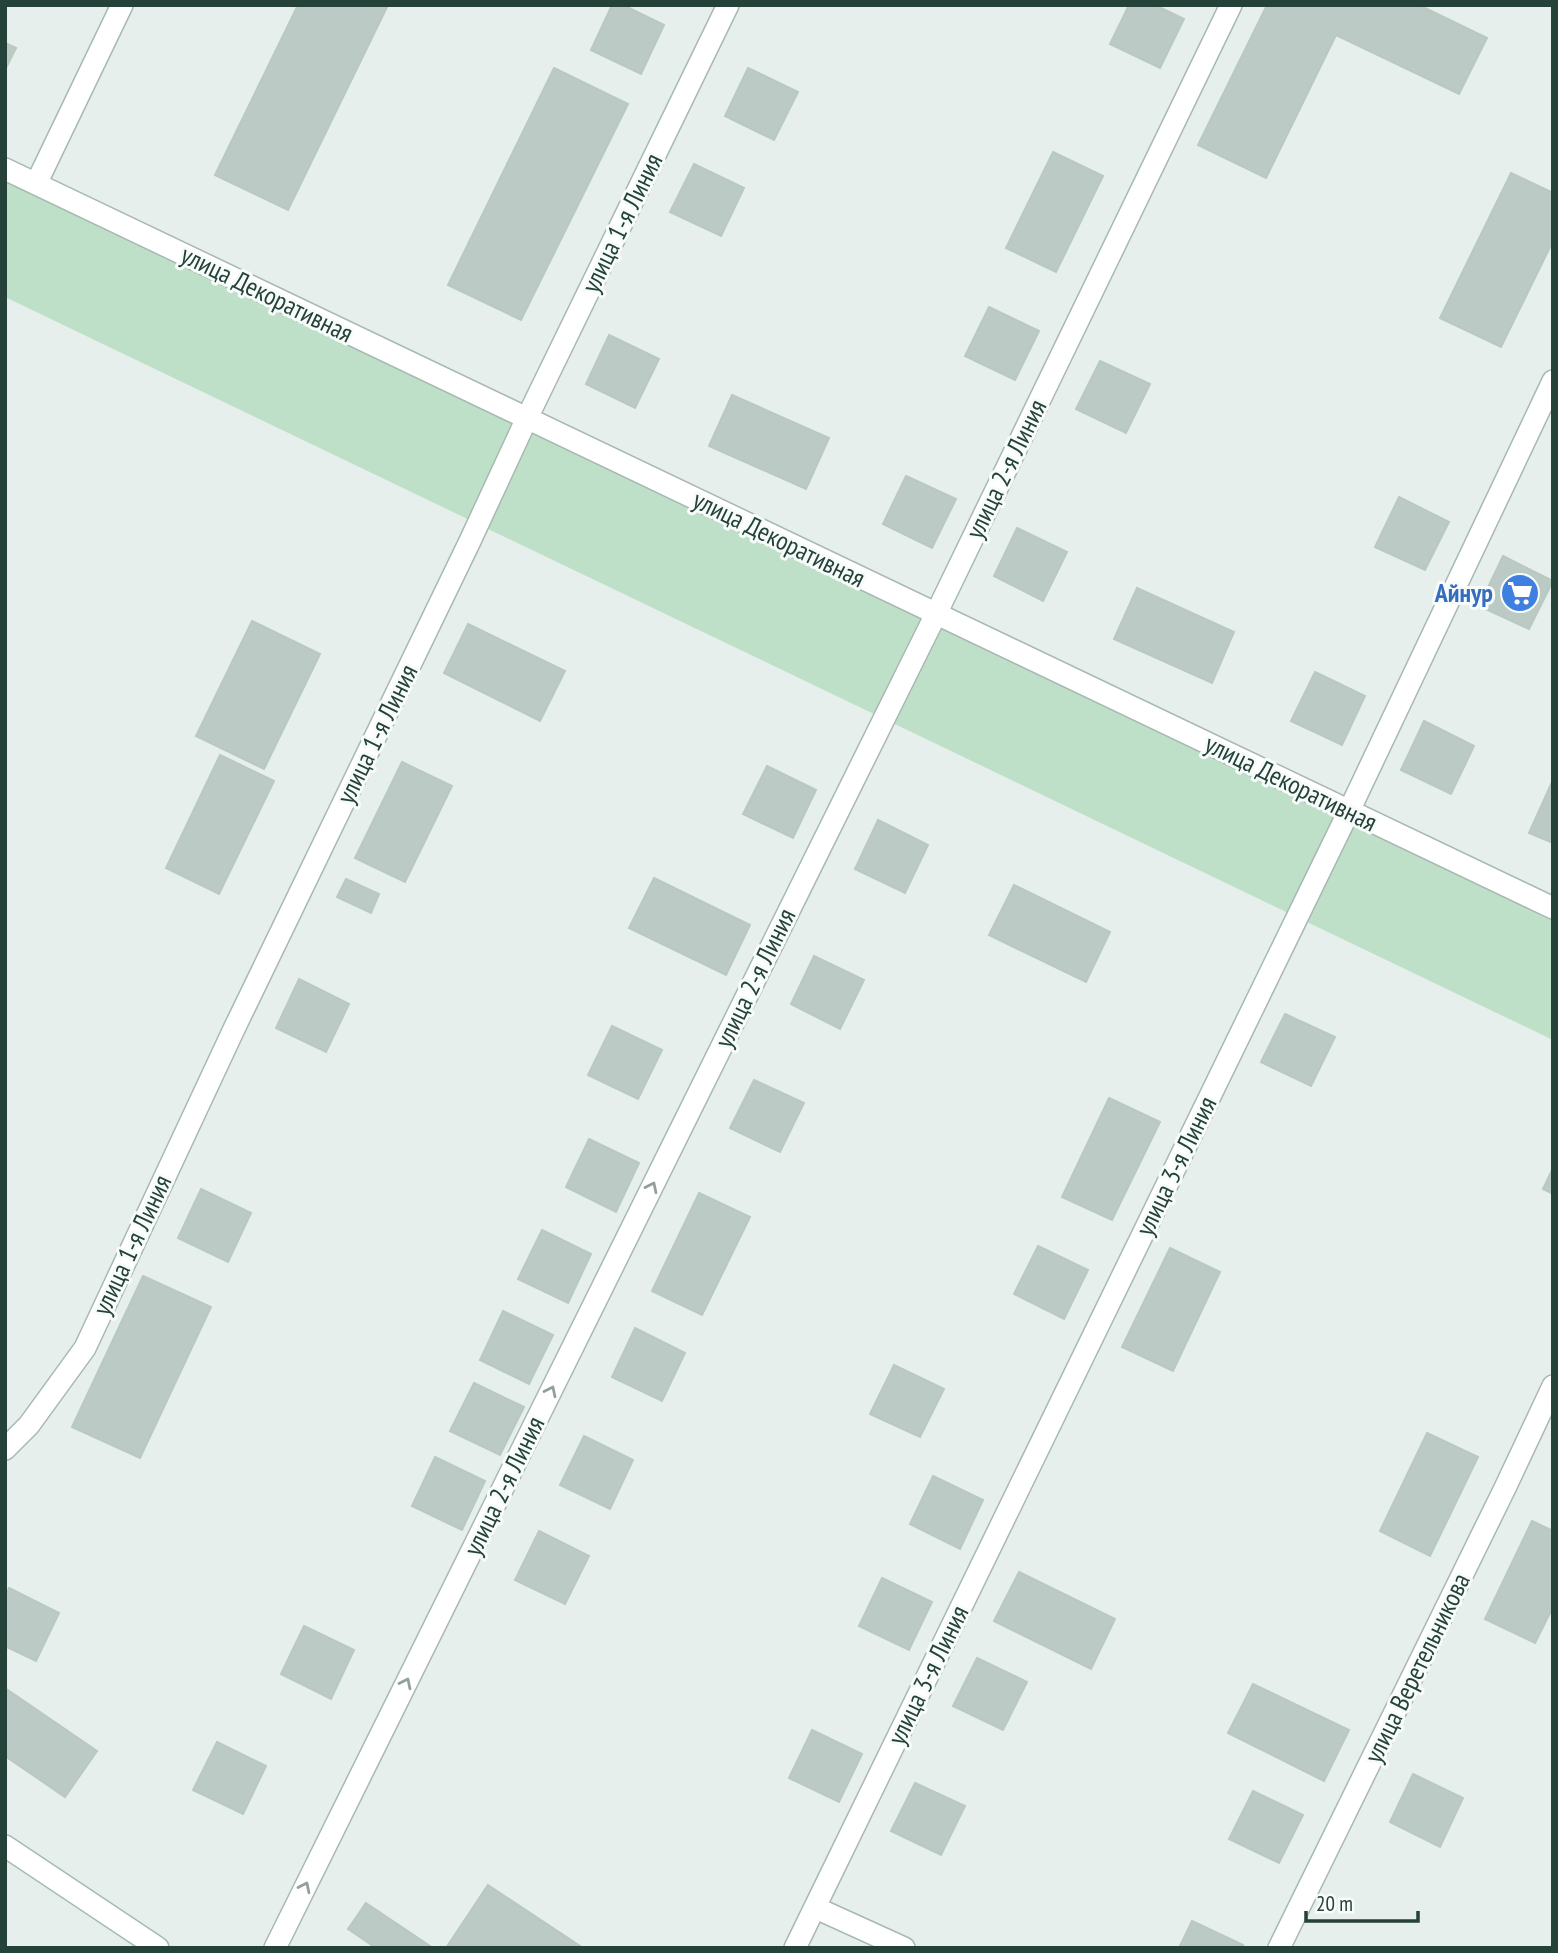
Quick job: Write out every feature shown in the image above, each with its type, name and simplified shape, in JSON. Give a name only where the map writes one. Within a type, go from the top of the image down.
[{"type":"street","points":[[36,184],[122,5]]},
{"type":"street","name":"улица 1-я Линия","points":[[5,1449],[29,1425],[85,1348],[233,1029],[728,5]]},
{"type":"street","name":"улица 2-я Линия","points":[[275,1948],[936,614],[1231,5]]},
{"type":"street","name":"улица Декоративная","points":[[5,169],[1553,908]]},
{"type":"street","name":"улица 3-я Линия","points":[[795,1948],[1349,811],[1553,381]]},
{"type":"street","name":"улица Веретельникова","points":[[1279,1948],[1553,1387]]},
{"type":"street","points":[[5,1846],[158,1948]]},
{"type":"street","points":[[816,1908],[904,1948]]},
{"type":"green space","points":[[5,174],[1553,920],[1553,1040],[5,297]]},
{"type":"building","points":[[298,5],[388,5],[288,210],[215,175]]},
{"type":"building","points":[[612,5],[623,5],[664,25],[641,74],[591,50]]},
{"type":"building","points":[[1129,5],[1155,5],[1184,19],[1160,68],[1110,44]]},
{"type":"building","points":[[1267,5],[1419,5],[1487,38],[1459,94],[1336,35],[1266,178],[1198,145]]},
{"type":"building","points":[[5,43],[16,48],[5,70]]},
{"type":"building","points":[[554,68],[628,104],[521,320],[448,285]]},
{"type":"building","points":[[748,68],[798,92],[774,140],[725,116]]},
{"type":"building","points":[[1053,152],[1103,176],[1056,272],[1006,248]]},
{"type":"building","points":[[694,164],[744,188],[721,236],[670,212]]},
{"type":"building","points":[[1511,173],[1553,193],[1553,241],[1501,347],[1440,318]]},
{"type":"building","points":[[989,307],[1039,331],[1015,380],[965,356]]},
{"type":"building","points":[[609,335],[659,359],[635,408],[586,384]]},
{"type":"building","points":[[1100,361],[1150,384],[1126,433],[1076,409]]},
{"type":"building","points":[[732,395],[829,438],[806,489],[709,446]]},
{"type":"building","points":[[906,476],[956,499],[932,548],[883,524]]},
{"type":"building","points":[[1399,497],[1449,522],[1425,570],[1375,547]]},
{"type":"building","points":[[1017,528],[1067,552],[1043,601],[994,576]]},
{"type":"building","points":[[1503,556],[1553,581],[1529,629],[1479,606]]},
{"type":"building","points":[[1137,588],[1234,632],[1212,683],[1114,639]]},
{"type":"building","points":[[252,621],[320,654],[264,769],[196,736]]},
{"type":"building","points":[[468,624],[565,671],[540,721],[444,673]]},
{"type":"building","points":[[1315,672],[1365,696],[1342,745],[1291,721]]},
{"type":"building","points":[[1424,721],[1474,746],[1451,794],[1401,770]]},
{"type":"building","points":[[220,755],[274,781],[219,894],[166,868]]},
{"type":"building","points":[[402,762],[452,786],[405,882],[355,858]]},
{"type":"building","points":[[767,766],[816,790],[793,838],[743,814]]},
{"type":"building","points":[[1553,782],[1553,843],[1529,833]]},
{"type":"building","points":[[878,820],[928,845],[905,893],[855,869]]},
{"type":"building","points":[[654,878],[750,925],[726,975],[629,928]]},
{"type":"building","points":[[346,879],[379,894],[371,913],[337,897]]},
{"type":"building","points":[[1014,885],[1110,932],[1086,982],[989,935]]},
{"type":"building","points":[[814,956],[864,980],[840,1029],[791,1004]]},
{"type":"building","points":[[299,979],[349,1004],[326,1052],[276,1028]]},
{"type":"building","points":[[1285,1014],[1335,1037],[1311,1086],[1261,1062]]},
{"type":"building","points":[[612,1026],[662,1050],[638,1099],[588,1075]]},
{"type":"building","points":[[754,1080],[804,1103],[780,1152],[730,1128]]},
{"type":"building","points":[[1109,1098],[1160,1122],[1112,1220],[1062,1197]]},
{"type":"building","points":[[589,1139],[639,1163],[616,1212],[566,1187]]},
{"type":"building","points":[[1553,1168],[1553,1194],[1543,1189]]},
{"type":"building","points":[[201,1189],[251,1213],[228,1262],[178,1238]]},
{"type":"building","points":[[699,1193],[750,1217],[702,1315],[652,1291]]},
{"type":"building","points":[[542,1230],[591,1254],[568,1303],[518,1279]]},
{"type":"building","points":[[1038,1246],[1088,1270],[1064,1319],[1014,1294]]},
{"type":"building","points":[[1170,1248],[1220,1272],[1173,1371],[1122,1347]]},
{"type":"building","points":[[143,1276],[211,1307],[140,1458],[72,1427]]},
{"type":"building","points":[[503,1311],[553,1335],[529,1384],[480,1360]]},
{"type":"building","points":[[635,1328],[685,1353],[662,1401],[612,1377]]},
{"type":"building","points":[[894,1365],[944,1389],[920,1437],[870,1414]]},
{"type":"building","points":[[474,1383],[524,1407],[500,1455],[450,1431]]},
{"type":"building","points":[[1427,1433],[1478,1457],[1430,1556],[1380,1531]]},
{"type":"building","points":[[584,1436],[633,1460],[610,1509],[560,1485]]},
{"type":"building","points":[[435,1457],[485,1481],[462,1530],[412,1506]]},
{"type":"building","points":[[933,1476],[983,1500],[960,1549],[910,1524]]},
{"type":"building","points":[[1532,1521],[1553,1531],[1553,1607],[1535,1643],[1485,1619]]},
{"type":"building","points":[[539,1531],[589,1556],[565,1604],[515,1580]]},
{"type":"building","points":[[1019,1572],[1115,1619],[1091,1669],[994,1621]]},
{"type":"building","points":[[882,1578],[932,1602],[909,1650],[859,1626]]},
{"type":"building","points":[[9,1588],[59,1613],[36,1661],[5,1646],[5,1597]]},
{"type":"building","points":[[304,1626],[354,1650],[331,1699],[281,1674]]},
{"type":"building","points":[[977,1658],[1027,1682],[1003,1730],[953,1706]]},
{"type":"building","points":[[1253,1684],[1349,1730],[1324,1781],[1228,1733]]},
{"type":"building","points":[[5,1688],[97,1751],[65,1797],[5,1756]]},
{"type":"building","points":[[812,1730],[862,1754],[839,1802],[789,1778]]},
{"type":"building","points":[[217,1742],[266,1766],[243,1814],[193,1790]]},
{"type":"building","points":[[1413,1774],[1463,1798],[1440,1847],[1390,1822]]},
{"type":"building","points":[[915,1783],[965,1806],[941,1855],[891,1831]]},
{"type":"building","points":[[1253,1791],[1303,1815],[1279,1863],[1229,1839]]},
{"type":"building","points":[[488,1885],[583,1948],[446,1948]]},
{"type":"building","points":[[366,1903],[433,1948],[376,1948],[348,1929]]},
{"type":"building","points":[[1192,1921],[1243,1945],[1241,1948],[1179,1948]]},
{"type":"place","name":"Айнур","points":[[1520,593]]}]
